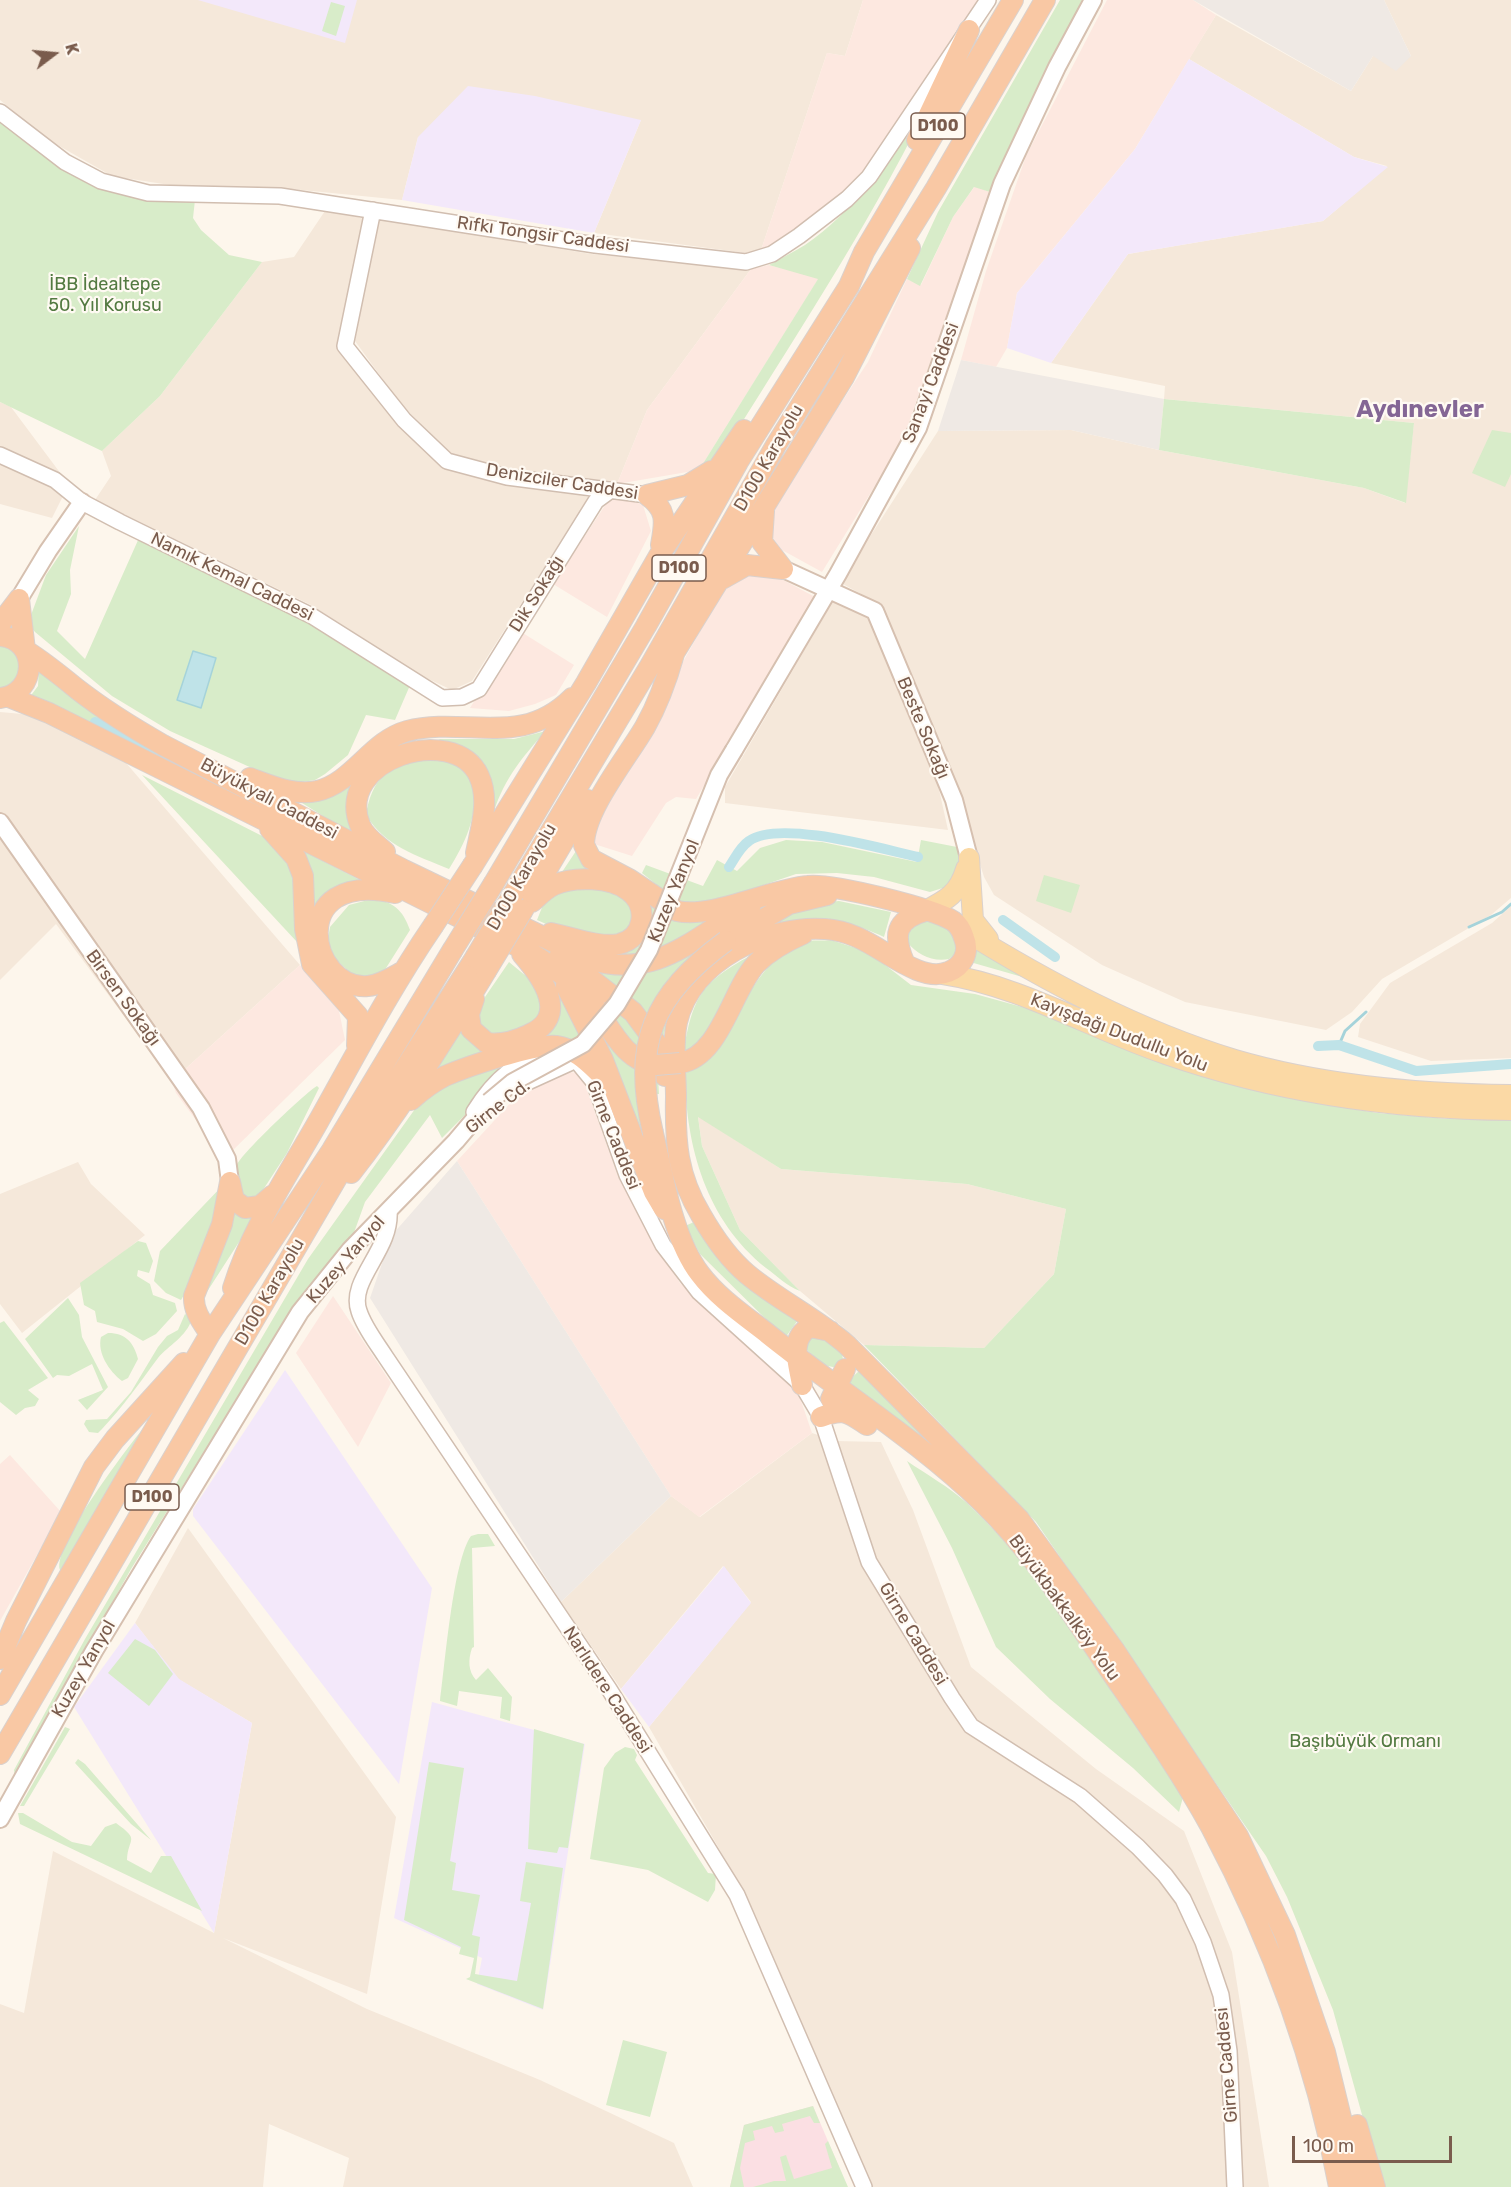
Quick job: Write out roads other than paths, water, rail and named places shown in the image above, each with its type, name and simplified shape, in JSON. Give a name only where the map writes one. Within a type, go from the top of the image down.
[{"type":"highway","name":"D100 Karayolu","points":[[0,1695],[210,1334],[326,1159],[494,883],[646,626],[738,462],[849,286],[864,252],[1013,0]]},
{"type":"highway","name":"D100 Karayolu","points":[[0,1754],[358,1142],[480,964],[513,893],[650,666],[789,425],[936,188],[1045,0]]},
{"type":"highway","points":[[226,1310],[243,1254],[274,1193],[317,1124],[357,1048],[402,972],[473,866],[586,683],[660,554],[864,252],[969,30]]},
{"type":"highway","points":[[520,927],[674,654],[844,377],[895,281],[936,188]]},
{"type":"highway","points":[[647,495],[688,485],[721,462]]},
{"type":"highway","points":[[647,495],[654,500],[666,520],[660,554]]},
{"type":"highway","points":[[766,502],[761,530],[762,542],[783,568]]},
{"type":"highway","points":[[717,583],[747,565],[783,568]]},
{"type":"highway","points":[[0,614],[19,598]]},
{"type":"highway","points":[[0,624],[19,598]]},
{"type":"highway","points":[[3,701],[17,693],[28,678],[29,659],[25,650],[19,598]]},
{"type":"highway","name":"Büyükyalı Caddesi","points":[[0,636],[13,639],[78,690],[131,727],[404,870],[520,927],[545,961],[586,995],[629,1053],[638,1060],[656,1065],[680,1063],[700,1054],[711,1042],[756,964],[780,946],[813,929]]},
{"type":"highway","points":[[674,654],[666,681],[646,724],[591,818],[584,837],[586,853],[600,864],[630,879],[652,896],[685,913],[714,909],[808,885],[828,885],[925,911],[953,921],[960,928],[966,943],[966,952],[958,968],[943,974],[929,974],[857,937],[841,932],[813,929],[776,933],[745,945],[712,968],[688,996],[680,1014],[676,1034],[675,1148]]},
{"type":"highway","points":[[191,758],[289,792],[318,791],[337,782],[374,749],[407,731],[520,728],[562,707],[586,683]]},
{"type":"highway","name":"Büyükyalı Caddesi","points":[[3,701],[49,713],[426,901],[520,927]]},
{"type":"highway","points":[[404,870],[366,834],[360,825],[357,798],[361,784],[377,768],[399,756],[424,750],[447,752],[461,758],[479,776],[484,804],[473,866]]},
{"type":"highway","points":[[256,817],[278,836],[296,858],[303,876],[305,929],[312,964],[358,1017],[357,1048]]},
{"type":"highway","points":[[301,1238],[382,1133],[446,1038],[480,964],[520,927],[551,886],[583,880],[624,888],[638,900],[642,914],[638,932],[620,944],[608,944],[520,927]]},
{"type":"highway","points":[[402,972],[384,982],[368,986],[355,985],[344,980],[326,964],[317,938],[317,924],[322,910],[331,900],[344,892],[362,888],[426,901]]},
{"type":"highway","points":[[520,927],[589,959],[609,965],[632,966],[649,963],[676,951],[774,893]]},
{"type":"highway","name":"Büyükbakkalköy Yolu","points":[[863,894],[828,895],[789,904],[726,941],[695,964],[670,991],[649,1037],[644,1083],[653,1133],[675,1217],[688,1252],[699,1273],[719,1294],[798,1359],[916,1447],[982,1503],[1017,1540],[1052,1586],[1180,1774],[1210,1825],[1241,1887],[1292,2010],[1310,2066],[1339,2187]]},
{"type":"highway","points":[[904,962],[898,943],[899,928],[910,915],[925,911]]},
{"type":"highway","points":[[480,964],[469,1014],[469,1021],[475,1035],[486,1043],[501,1043],[522,1038],[539,1029],[548,1017],[548,996],[520,927]]},
{"type":"highway","points":[[520,927],[618,998],[646,1027],[661,1055],[675,1148],[682,1173],[699,1212],[733,1260],[761,1284],[830,1330],[847,1345],[845,1369],[831,1384],[821,1417]]},
{"type":"highway","points":[[559,973],[578,1007],[613,1086],[654,1192],[688,1252]]},
{"type":"highway","points":[[382,1133],[414,1098],[439,1080],[471,1067],[545,1046],[566,1048],[579,1055],[613,1086]]},
{"type":"highway","points":[[230,1182],[234,1200],[245,1208],[260,1206],[274,1193]]},
{"type":"highway","points":[[0,1659],[16,1621],[94,1467],[115,1439],[210,1334],[198,1316],[194,1296],[222,1224],[230,1182]]},
{"type":"highway","points":[[802,1384],[796,1347],[802,1331],[818,1327],[830,1330]]},
{"type":"highway","name":"Büyükbakkalköy Yolu","points":[[847,1345],[1019,1519],[1053,1563],[1238,1836],[1285,1935],[1325,2052],[1358,2187]]},
{"type":"highway","points":[[821,1417],[836,1412],[846,1412],[950,1476]]},
{"type":"highway","points":[[1285,1935],[1324,2015],[1375,2187]]},
{"type":"main road","name":"Sanayi Caddesi","points":[[734,750],[826,589],[838,574],[918,428],[1002,184],[1057,67],[1093,0]]},
{"type":"main road","points":[[19,598],[82,502]]},
{"type":"main road","points":[[783,568],[826,589]]},
{"type":"main road","name":"Beste Sokağı","points":[[826,589],[875,611],[954,800],[969,852]]},
{"type":"main road","name":"Kuzey Yanyol","points":[[0,1819],[94,1651],[300,1312],[350,1250],[456,1141],[489,1102],[513,1082],[556,1061],[583,1044],[617,1004],[649,950],[719,775],[734,750]]},
{"type":"main road","name":"Birsen Sokağı","points":[[0,822],[201,1108],[227,1159],[230,1182]]},
{"type":"main road","points":[[925,911],[949,899],[961,886],[969,852]]},
{"type":"main road","points":[[969,852],[973,920],[989,940],[1024,968]]},
{"type":"main road","name":"Kayışdağı Dudullu Yolu","points":[[960,928],[1024,968],[1159,1033],[1235,1060],[1322,1080],[1397,1090],[1511,1095]]},
{"type":"main road","name":"Kayışdağı Dudullu Yolu","points":[[943,974],[1002,988],[1164,1053],[1225,1073],[1327,1096],[1393,1105],[1511,1110]]},
{"type":"main road","points":[[0,1637],[16,1621]]},
{"type":"street","name":"Rıfkı Tongsir Caddesi","points":[[0,112],[65,162],[101,181],[148,193],[280,196],[595,245],[746,262],[772,254],[847,199],[869,177],[988,0]]},
{"type":"street","name":"Denizciler Caddesi","points":[[373,210],[345,346],[404,420],[447,461],[507,477],[647,495]]},
{"type":"street","name":"Namık Kemal Caddesi","points":[[0,454],[55,480],[82,502],[312,616],[442,698],[462,697]]},
{"type":"street","name":"Dik Sokağı","points":[[462,697],[478,688],[596,501],[611,490]]},
{"type":"street","name":"Girne Caddesi","points":[[456,1141],[490,1086],[510,1070],[547,1054],[561,1054],[585,1068],[594,1082],[627,1175],[663,1245],[699,1293],[802,1384],[821,1417],[869,1562],[971,1726],[1080,1796],[1138,1847],[1165,1875],[1184,1903],[1203,1942],[1221,1995],[1229,2051],[1235,2187]]},
{"type":"street","name":"Narlıdere Caddesi","points":[[388,1211],[390,1227],[384,1243],[356,1292],[359,1311],[384,1356],[609,1689],[737,1895],[864,2187]]},
{"type":"water","points":[[193,651],[216,658],[201,708],[177,700]]},
{"type":"waterway","points":[[95,722],[262,808]]},
{"type":"waterway","points":[[729,867],[740,849],[749,841],[763,835],[783,833],[831,838],[918,857]]},
{"type":"waterway","points":[[1469,927],[1502,912],[1511,904]]},
{"type":"waterway","points":[[1003,920],[1055,957]]},
{"type":"waterway","points":[[1339,1045],[1345,1031],[1366,1012]]},
{"type":"waterway","points":[[1318,1046],[1339,1045],[1416,1071],[1511,1064]]},
{"type":"district","name":"Aydınevler","points":[[1420,410]]},
{"type":"park label","name":"İBB İdealtepe 50. Yıl Korusu","points":[[105,295]]},
{"type":"park label","name":"Başıbüyük Ormanı","points":[[1365,1742]]}]
